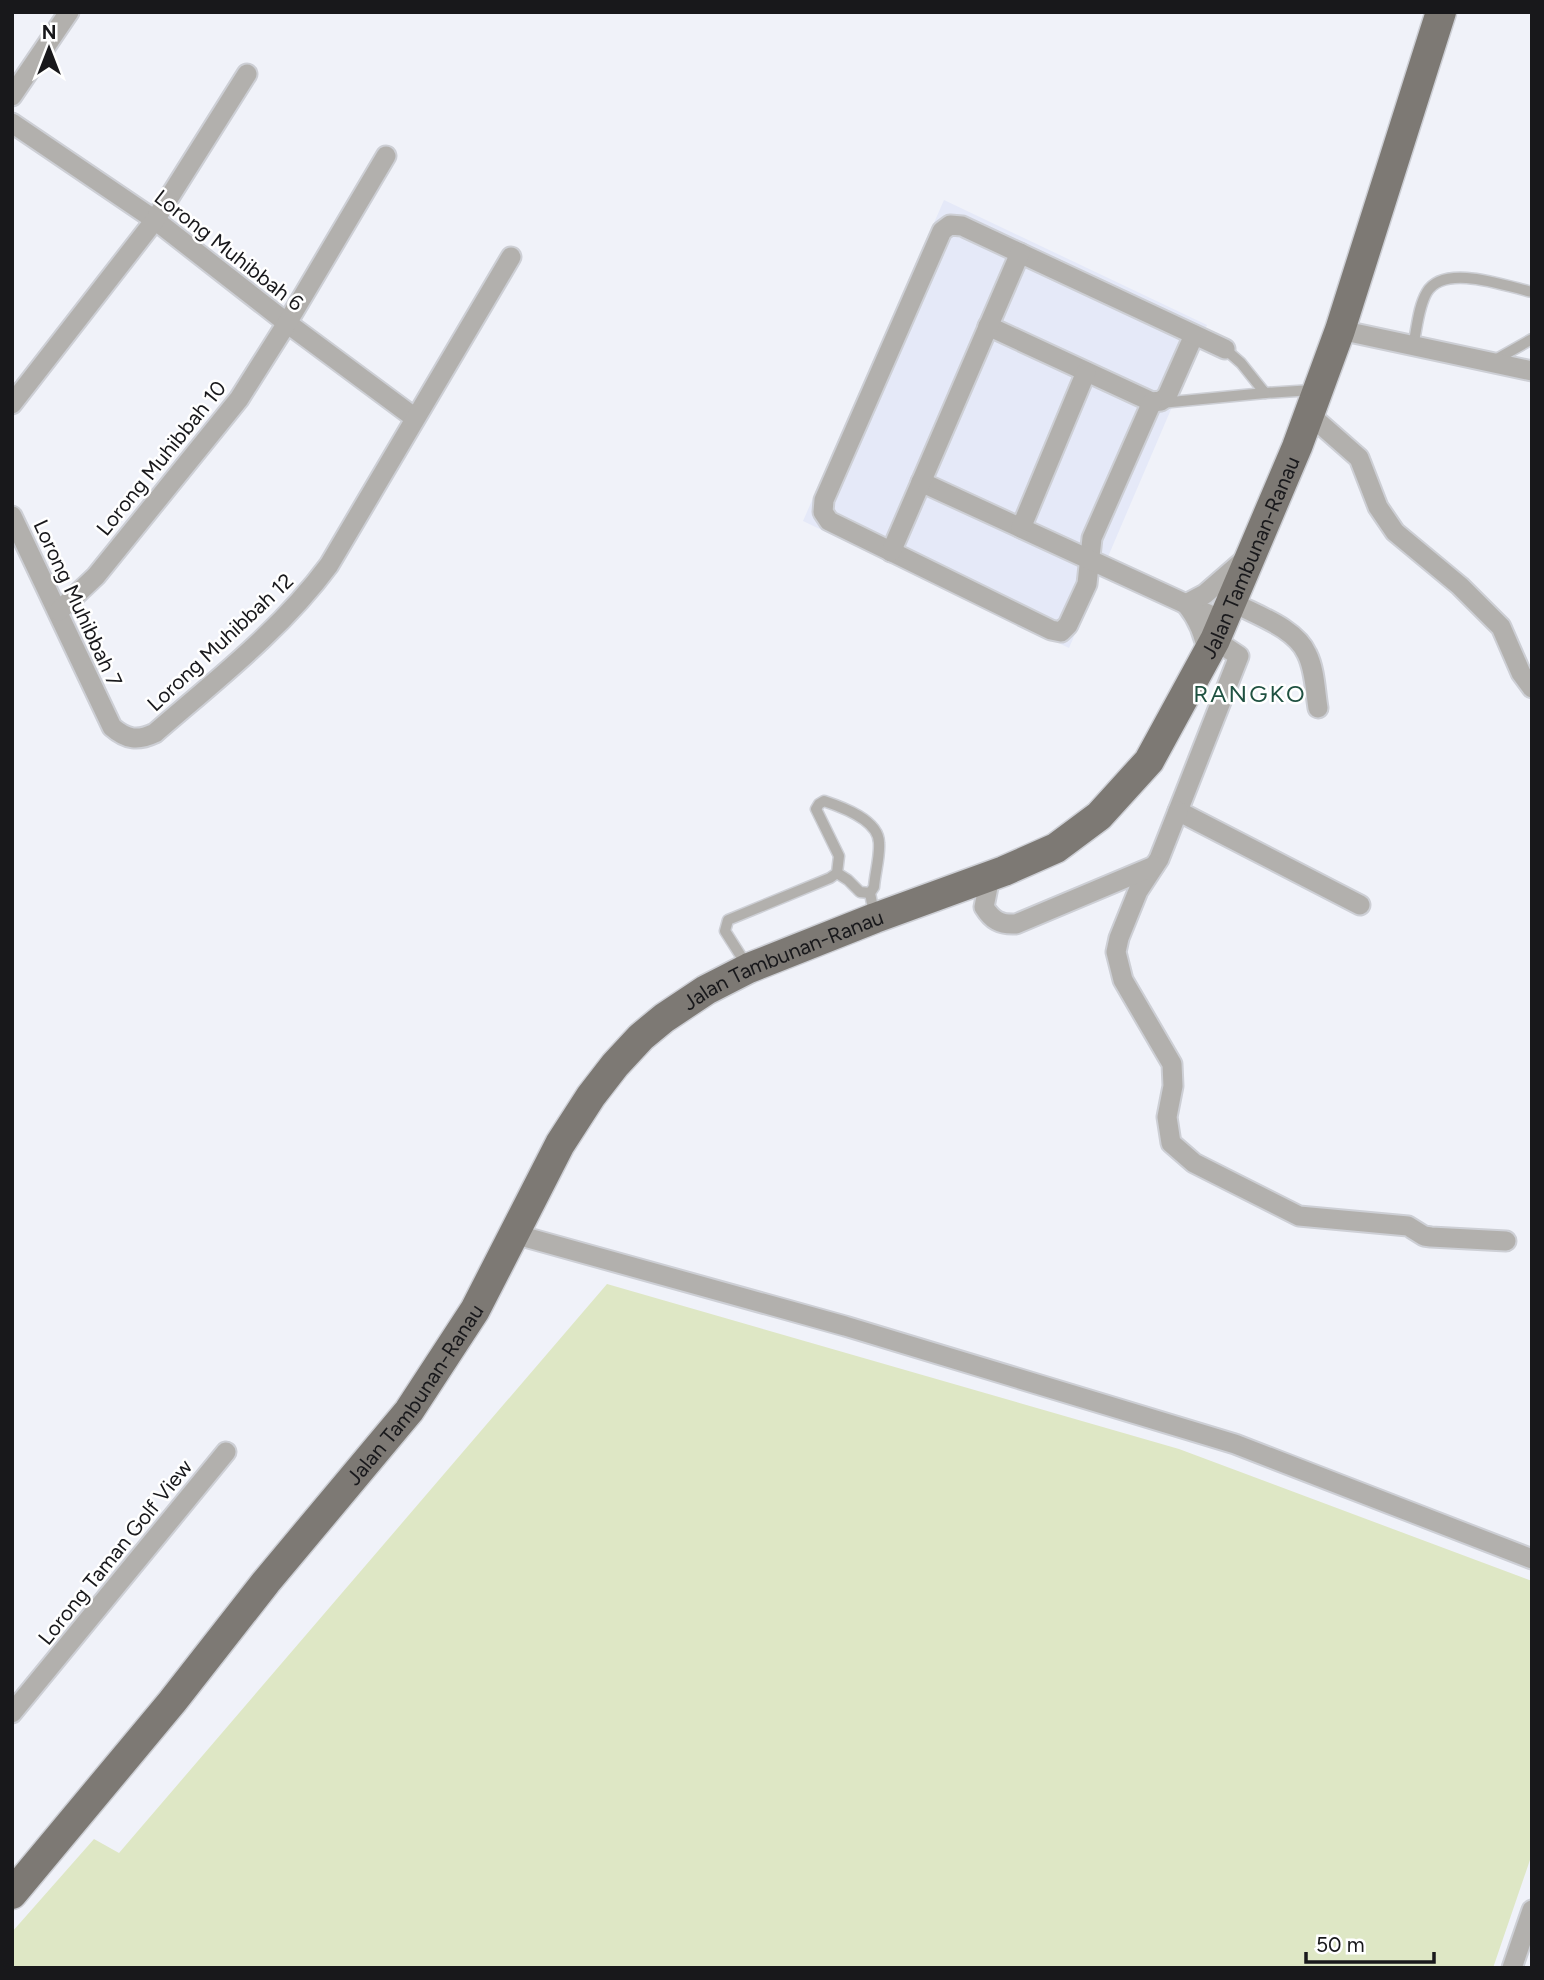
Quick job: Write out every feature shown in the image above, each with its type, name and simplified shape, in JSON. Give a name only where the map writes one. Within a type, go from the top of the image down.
[{"type":"main road","name":"Jalan Tambunan-Ranau","points":[[12,1894],[409,1411],[462,1332],[560,1144],[591,1096],[641,1037],[706,990],[872,906],[990,877],[1037,859],[1099,816],[1121,794],[1160,745],[1219,629],[1257,544],[1314,402],[1340,330],[1441,12]]},
{"type":"street","points":[[12,96],[69,12]]},
{"type":"street","points":[[12,404],[155,220],[247,74]]},
{"type":"street","name":"Lorong Muhibbah 6","points":[[12,123],[155,220],[415,418]]},
{"type":"street","name":"Lorong Muhibbah 10","points":[[59,611],[96,576],[239,399],[386,156]]},
{"type":"street","points":[[1152,402],[1092,538],[1087,584],[1068,625],[1061,632],[1056,632],[829,522],[823,512],[824,500],[945,227],[962,226],[1225,349]]},
{"type":"street","points":[[891,552],[1020,253]]},
{"type":"street","name":"Lorong Muhibbah 12","points":[[131,739],[156,733],[260,642],[298,604],[329,565],[511,257]]},
{"type":"street","points":[[988,326],[1152,402],[1161,401],[1167,396],[1194,335]]},
{"type":"street","points":[[1340,330],[1532,371]]},
{"type":"street","points":[[1021,528],[1086,372]]},
{"type":"street","points":[[1314,402],[1359,458],[1378,507],[1395,532],[1460,586],[1501,627],[1521,673],[1532,688]]},
{"type":"street","points":[[921,482],[1186,604],[1219,629],[1239,656],[1178,811],[1155,866],[1138,891],[1116,952],[1123,980],[1172,1064],[1167,1117],[1171,1143],[1194,1163],[1299,1216],[1408,1226],[1424,1236],[1431,1237],[1506,1241]]},
{"type":"street","name":"Lorong Muhibbah 7","points":[[12,516],[112,727],[131,739]]},
{"type":"street","points":[[1186,604],[1205,594],[1236,568],[1257,544]]},
{"type":"street","points":[[1186,604],[1200,628],[1287,632],[1302,645],[1311,663],[1318,708]]},
{"type":"street","points":[[1178,811],[1360,905]]},
{"type":"street","points":[[990,877],[984,906],[996,920],[1004,924],[1016,923],[1155,866]]},
{"type":"street","points":[[514,1234],[881,1337],[1222,1440],[1532,1559]]},
{"type":"street","name":"Lorong Taman Golf View","points":[[12,1713],[226,1452]]},
{"type":"street","points":[[1512,1968],[1532,1910]]},
{"type":"lane","points":[[1413,346],[1423,302],[1428,289],[1438,281],[1455,277],[1474,278],[1532,292]]},
{"type":"lane","points":[[1491,362],[1532,339]]},
{"type":"lane","points":[[1225,349],[1241,363],[1265,393]]},
{"type":"lane","points":[[1152,402],[1173,403],[1265,393],[1314,402]]},
{"type":"lane","points":[[749,968],[724,931],[728,920],[837,873],[839,856],[816,809],[819,804],[824,802],[838,806],[867,822],[876,831],[880,842],[872,906]]},
{"type":"lane","points":[[837,873],[848,880],[872,906]]},
{"type":"shaded area","points":[[944,200],[1207,325],[1069,648],[803,521]]},
{"type":"green space","points":[[607,1284],[1179,1449],[1532,1581],[1532,1854],[1493,1968],[12,1968],[12,1932],[94,1839],[119,1853]]},
{"type":"district","name":"RANGKO","points":[[1250,693]]}]
